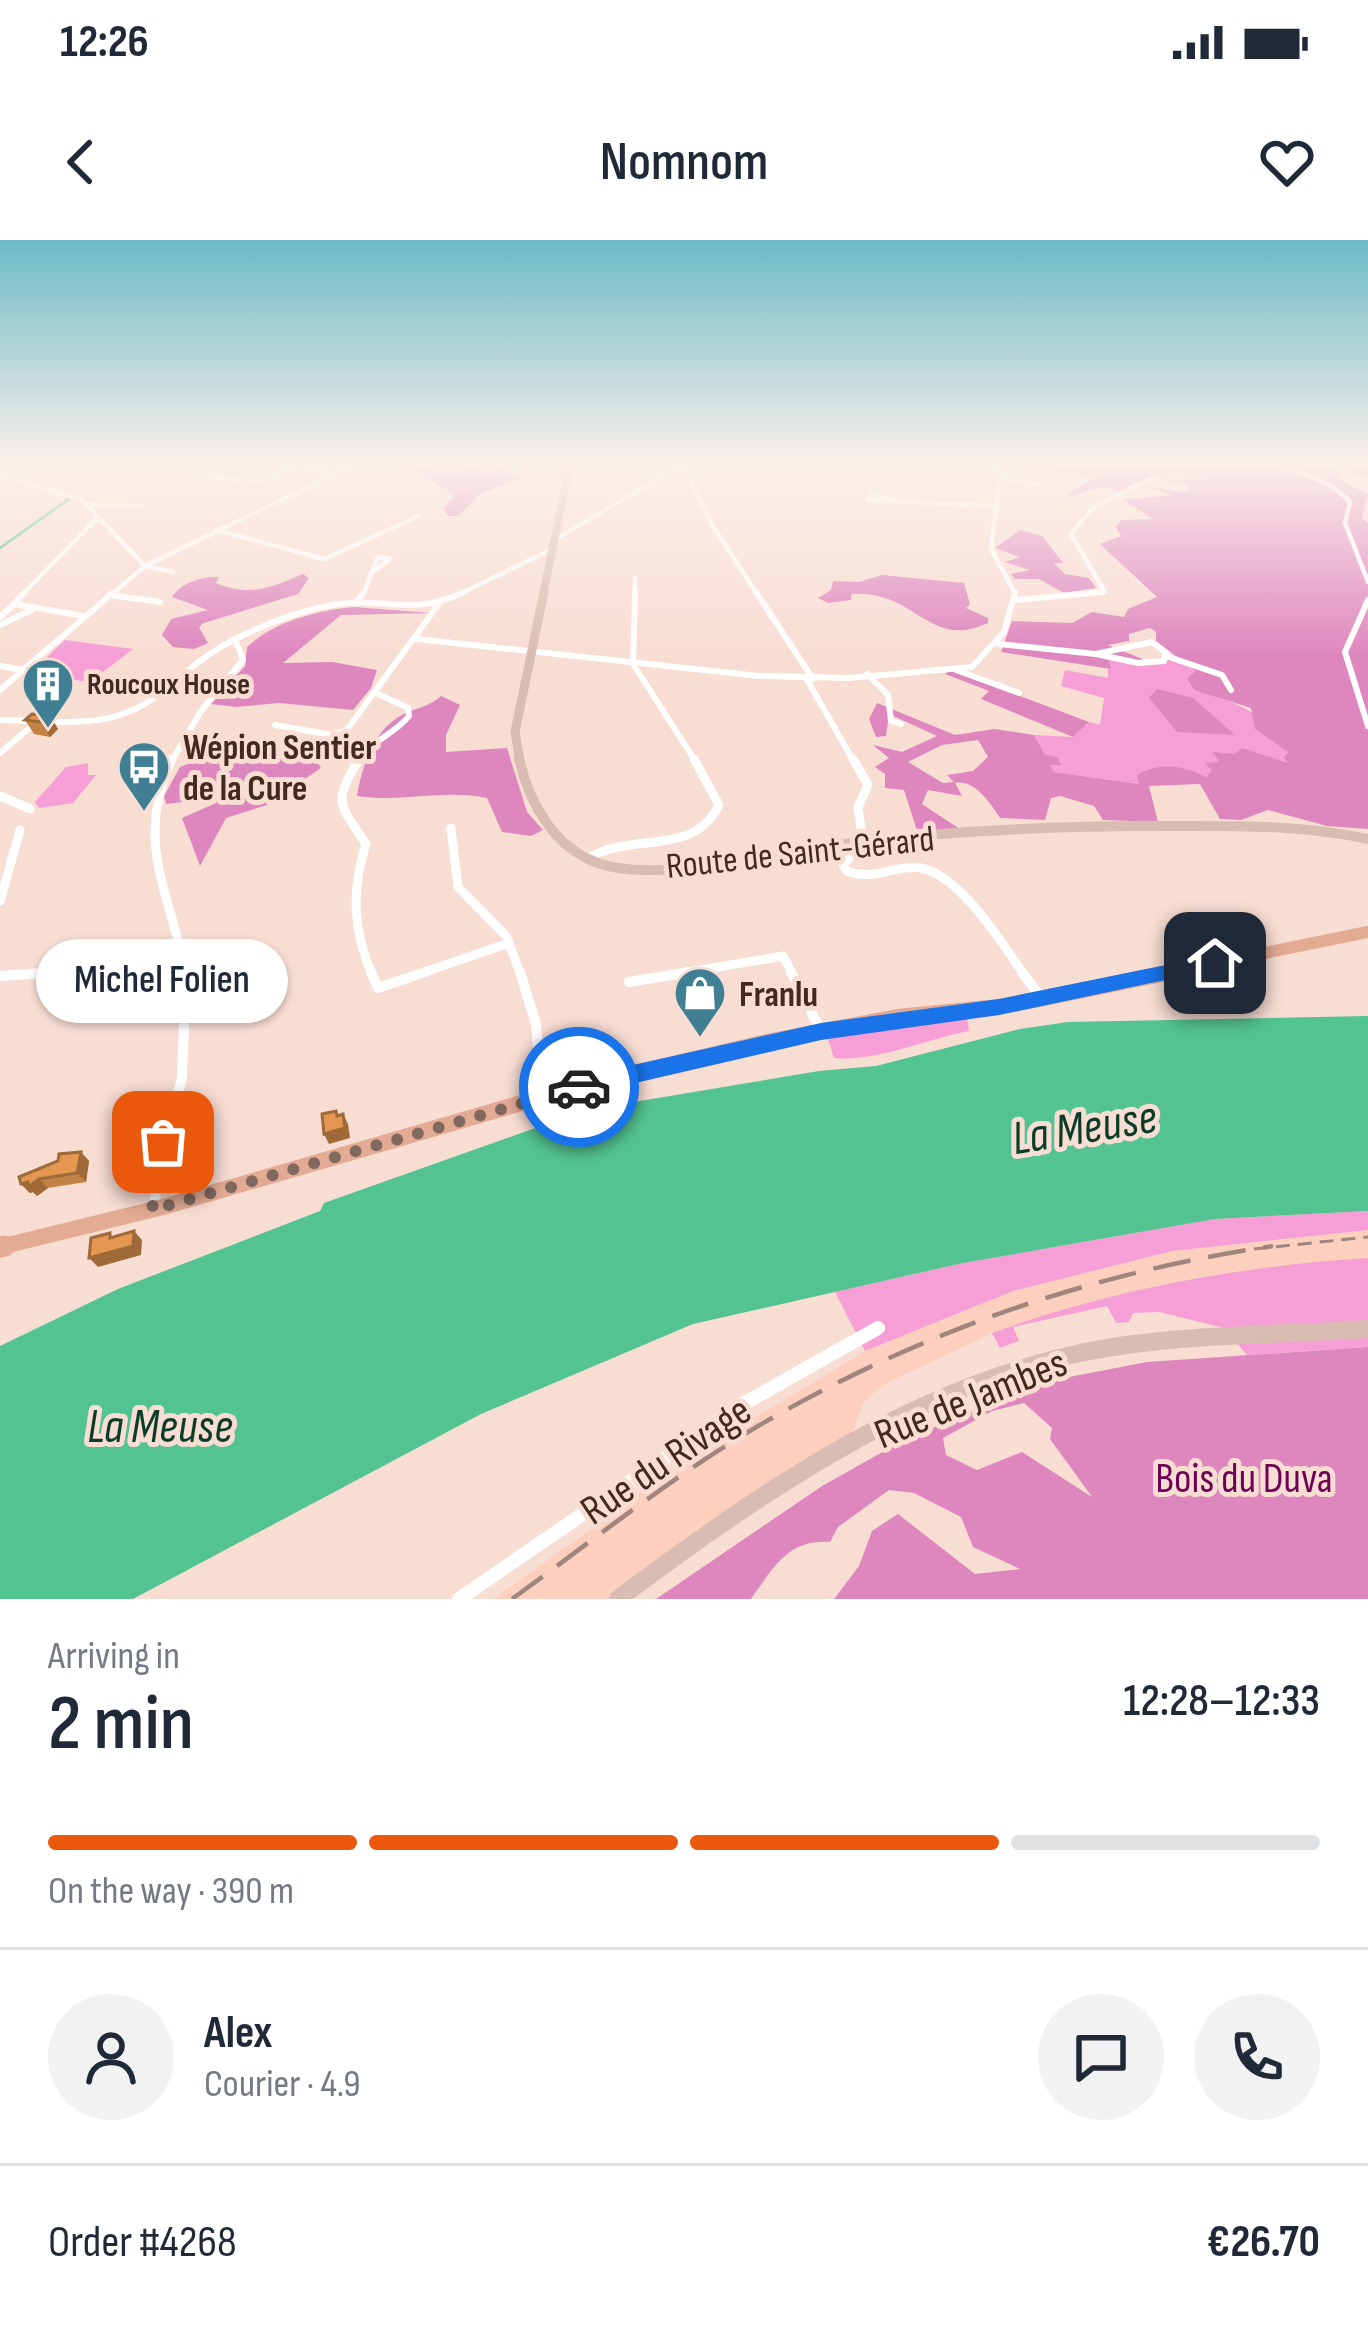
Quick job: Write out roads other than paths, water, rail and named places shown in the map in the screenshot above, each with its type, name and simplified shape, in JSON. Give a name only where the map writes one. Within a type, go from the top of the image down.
[{"type":"main road","points":[[557,527],[515,732],[516,752],[528,790],[556,839],[589,858]]},
{"type":"main road","name":"Route de Saint-Gérard","points":[[589,858],[600,865],[668,870],[753,862],[863,842],[1043,826],[1335,830],[1368,839]]},
{"type":"main road","points":[[0,1247],[152,1210],[542,1097],[821,1031],[1041,998],[1368,932]]},
{"type":"main road","name":"Rue de Jambes","points":[[618,1599],[790,1479],[899,1419],[1019,1369],[1090,1351],[1368,1329]]},
{"type":"street","points":[[0,621],[89,527]]},
{"type":"street","points":[[107,527],[145,566],[172,572]]},
{"type":"street","points":[[0,690],[145,566],[221,527]]},
{"type":"street","points":[[216,530],[324,560],[394,527]]},
{"type":"street","points":[[0,720],[125,714],[169,692],[209,654],[249,634],[308,611],[355,604],[411,608],[438,604],[553,545],[577,527]]},
{"type":"street","points":[[714,527],[810,678],[868,785],[858,807],[863,842],[845,861],[847,871],[867,876],[917,868],[946,879],[1041,998]]},
{"type":"street","points":[[417,639],[810,678],[983,662],[999,644],[1016,600],[1015,590],[991,556],[992,527]]},
{"type":"street","points":[[1016,600],[1105,592],[1071,534],[1077,527]]},
{"type":"street","points":[[1347,527],[1368,582]]},
{"type":"street","points":[[355,604],[365,594],[370,574]]},
{"type":"street","points":[[589,858],[608,844],[685,839],[718,813],[717,795],[633,664],[635,578]]},
{"type":"street","points":[[110,595],[160,602]]},
{"type":"street","points":[[1368,599],[1345,652],[1368,727]]},
{"type":"street","points":[[14,604],[85,616]]},
{"type":"street","points":[[274,725],[332,735],[346,730],[417,639],[438,604]]},
{"type":"street","points":[[0,621],[36,607]]},
{"type":"street","points":[[1096,654],[1152,642],[1166,656],[1222,675],[1232,672]]},
{"type":"street","points":[[152,1210],[154,1178],[177,1102],[188,987],[159,886],[152,809],[204,704],[244,660],[237,644]]},
{"type":"street","points":[[999,644],[1153,664],[1166,656]]},
{"type":"street","points":[[0,666],[22,670]]},
{"type":"street","points":[[951,668],[1019,692]]},
{"type":"street","points":[[867,674],[889,695],[891,721],[901,724]]},
{"type":"street","points":[[1222,675],[1231,690]]},
{"type":"street","points":[[376,693],[408,708],[409,716],[395,734],[362,753],[339,793],[339,804],[366,844],[352,879],[356,944],[378,988],[509,943]]},
{"type":"street","points":[[0,753],[39,720]]},
{"type":"street","points":[[0,796],[29,809]]},
{"type":"street","points":[[451,828],[458,887],[509,943],[536,1024],[542,1097]]},
{"type":"street","points":[[0,901],[20,830]]},
{"type":"street","points":[[0,976],[71,970],[178,945]]},
{"type":"street","points":[[629,982],[783,956],[821,1031]]},
{"type":"street","name":"Rue du Rivage","points":[[459,1599],[743,1405],[878,1328]]},
{"type":"water","name":"La Meuse","points":[[1368,1016],[1368,1211],[1215,1219],[963,1263],[693,1324],[481,1414],[133,1599],[0,1599],[0,1346],[118,1289],[320,1211],[324,1203],[586,1110],[819,1071],[876,1066],[1020,1029],[1068,1022]]},
{"type":"waterway","points":[[0,548],[29,527]]},
{"type":"railway","points":[[1258,1249],[1368,1237]]},
{"type":"railway","points":[[1258,1249],[1273,1246]]},
{"type":"railway","points":[[512,1599],[713,1454],[868,1368],[933,1339],[1065,1292],[1258,1249]]},
{"type":"place","name":"Roucoux House","points":[[48,730]]},
{"type":"place","name":"Wépion Sentier de la Cure","points":[[144,813]]},
{"type":"place","name":"Franlu","points":[[700,1039]]},
{"type":"place","name":"Michel Folien","points":[[163,1142]]},
{"type":"park label","name":"Bois du Duva","points":[[1244,1477]]}]
